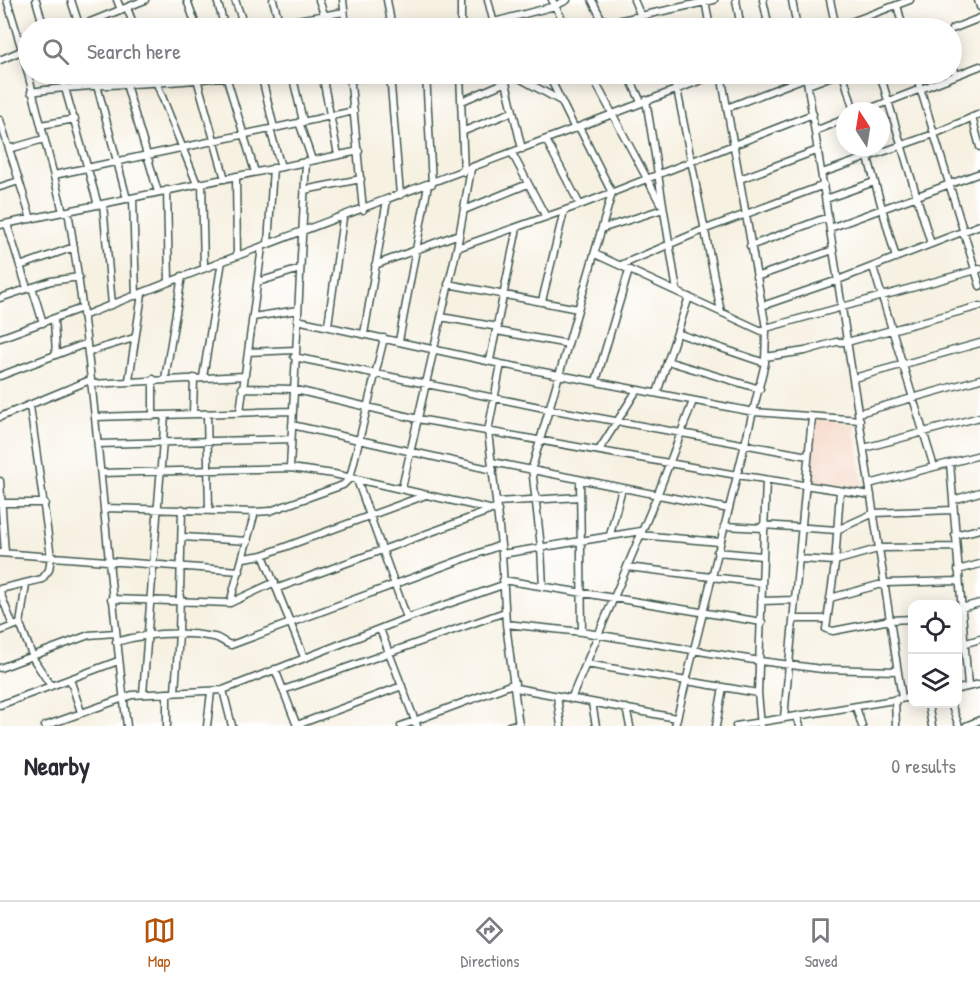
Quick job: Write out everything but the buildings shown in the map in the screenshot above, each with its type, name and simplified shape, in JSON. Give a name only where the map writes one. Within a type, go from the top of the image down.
[{"type":"street","points":[[7,0],[18,30]]},
{"type":"street","points":[[36,0],[41,18]]},
{"type":"street","points":[[71,0],[76,18]]},
{"type":"street","points":[[117,0],[129,18]]},
{"type":"street","points":[[102,18],[145,0]]},
{"type":"street","points":[[187,0],[193,18]]},
{"type":"street","points":[[217,0],[222,18]]},
{"type":"street","points":[[235,0],[241,18]]},
{"type":"street","points":[[273,0],[278,18]]},
{"type":"street","points":[[319,0],[324,14]]},
{"type":"street","points":[[387,0],[390,18]]},
{"type":"street","points":[[461,18],[462,0]]},
{"type":"street","points":[[488,0],[492,18]]},
{"type":"street","points":[[513,18],[567,0]]},
{"type":"street","points":[[592,0],[601,18]]},
{"type":"street","points":[[634,0],[640,16]]},
{"type":"street","points":[[633,18],[714,0]]},
{"type":"street","points":[[736,0],[739,18]]},
{"type":"street","points":[[763,0],[767,18]]},
{"type":"street","points":[[792,0],[795,18]]},
{"type":"street","points":[[830,0],[833,18]]},
{"type":"street","points":[[978,0],[980,7]]},
{"type":"street","points":[[344,18],[346,1]]},
{"type":"street","points":[[705,1],[708,18]]},
{"type":"street","points":[[862,18],[906,1]]},
{"type":"street","points":[[554,3],[562,18]]},
{"type":"street","points":[[897,5],[900,18]]},
{"type":"street","points":[[309,18],[344,12]]},
{"type":"street","points":[[962,25],[980,18]]},
{"type":"street","points":[[0,60],[18,52]]},
{"type":"street","points":[[962,73],[980,66]]},
{"type":"street","points":[[31,84],[44,140],[66,212],[79,277],[105,508],[111,599],[127,726]]},
{"type":"street","points":[[64,84],[100,204],[112,305]]},
{"type":"street","points":[[32,92],[65,87],[157,84],[199,184],[204,267]]},
{"type":"street","points":[[198,84],[225,178]]},
{"type":"street","points":[[228,84],[255,172]]},
{"type":"street","points":[[263,84],[281,167]]},
{"type":"street","points":[[290,468],[292,389],[304,190],[309,161],[294,84]]},
{"type":"street","points":[[324,84],[338,155]]},
{"type":"street","points":[[351,84],[363,210]]},
{"type":"street","points":[[391,84],[400,195]]},
{"type":"street","points":[[399,341],[430,184],[426,84]]},
{"type":"street","points":[[402,488],[464,210],[467,170],[461,84]]},
{"type":"street","points":[[462,101],[501,84]]},
{"type":"street","points":[[506,84],[522,149]]},
{"type":"street","points":[[530,84],[561,101]]},
{"type":"street","points":[[543,587],[542,547],[532,468],[604,228],[612,193],[553,84]]},
{"type":"street","points":[[596,84],[645,180],[662,207]]},
{"type":"street","points":[[633,84],[644,101],[659,175],[662,207],[677,291]]},
{"type":"street","points":[[674,84],[721,312]]},
{"type":"street","points":[[83,316],[204,267],[343,218],[691,84]]},
{"type":"street","points":[[675,726],[701,613],[760,389],[765,360],[766,331],[721,84]]},
{"type":"street","points":[[727,108],[785,84]]},
{"type":"street","points":[[846,84],[851,102]]},
{"type":"street","points":[[883,84],[931,244]]},
{"type":"street","points":[[919,84],[978,270],[980,286]]},
{"type":"street","points":[[889,101],[931,84]]},
{"type":"street","points":[[128,85],[149,153],[158,192]]},
{"type":"street","points":[[808,85],[886,584],[897,672],[896,726]]},
{"type":"street","points":[[97,86],[130,198],[139,295],[129,380]]},
{"type":"street","points":[[54,175],[354,111]]},
{"type":"street","points":[[464,131],[512,112]]},
{"type":"street","points":[[457,248],[612,193],[813,114]]},
{"type":"street","points":[[890,148],[934,134],[980,114]]},
{"type":"street","points":[[972,117],[980,147]]},
{"type":"street","points":[[41,125],[75,119]]},
{"type":"street","points":[[0,120],[31,219]]},
{"type":"street","points":[[815,131],[836,123]]},
{"type":"street","points":[[9,149],[44,140]]},
{"type":"street","points":[[546,140],[580,205]]},
{"type":"street","points":[[740,179],[818,150]]},
{"type":"street","points":[[43,323],[3,225],[359,151]]},
{"type":"street","points":[[512,153],[546,217]]},
{"type":"street","points":[[822,173],[867,156],[896,258]]},
{"type":"street","points":[[240,412],[265,246],[273,168]]},
{"type":"street","points":[[830,228],[980,173]]},
{"type":"street","points":[[236,176],[237,256]]},
{"type":"street","points":[[304,190],[361,179]]},
{"type":"street","points":[[0,187],[20,182]]},
{"type":"street","points":[[826,199],[874,182]]},
{"type":"street","points":[[464,210],[528,184]]},
{"type":"street","points":[[621,265],[746,213],[824,185]]},
{"type":"street","points":[[167,190],[170,282]]},
{"type":"street","points":[[364,334],[387,200]]},
{"type":"street","points":[[604,228],[662,207]]},
{"type":"street","points":[[542,301],[564,211]]},
{"type":"street","points":[[750,246],[828,217]]},
{"type":"street","points":[[328,325],[343,218]]},
{"type":"street","points":[[762,306],[873,267],[980,225]]},
{"type":"street","points":[[489,360],[498,329],[517,228]]},
{"type":"street","points":[[375,265],[459,234]]},
{"type":"street","points":[[20,266],[74,247]]},
{"type":"street","points":[[756,277],[833,250]]},
{"type":"street","points":[[595,254],[766,331],[978,270]]},
{"type":"street","points":[[203,377],[222,261]]},
{"type":"street","points":[[873,267],[884,296],[902,365],[934,467]]},
{"type":"street","points":[[258,282],[300,269]]},
{"type":"street","points":[[596,381],[629,270]]},
{"type":"street","points":[[165,379],[182,276]]},
{"type":"street","points":[[0,298],[29,288],[79,277]]},
{"type":"street","points":[[448,284],[578,309]]},
{"type":"street","points":[[657,393],[688,297]]},
{"type":"street","points":[[677,333],[765,360],[836,342],[847,342],[980,306]]},
{"type":"street","points":[[0,338],[82,308]]},
{"type":"street","points":[[253,317],[298,310]]},
{"type":"street","points":[[441,317],[568,345]]},
{"type":"street","points":[[54,320],[56,354]]},
{"type":"street","points":[[297,320],[501,364],[754,412],[812,417],[859,416],[980,379]]},
{"type":"street","points":[[88,352],[134,338]]},
{"type":"street","points":[[384,338],[359,440],[354,479],[407,618]]},
{"type":"street","points":[[0,376],[87,343]]},
{"type":"street","points":[[854,378],[980,343]]},
{"type":"street","points":[[248,352],[295,353],[376,373],[549,409],[808,456]]},
{"type":"street","points":[[667,361],[760,389]]},
{"type":"street","points":[[501,364],[488,431],[498,511],[506,624],[519,724],[509,726]]},
{"type":"street","points":[[0,417],[90,382],[244,376]]},
{"type":"street","points":[[193,414],[194,378]]},
{"type":"street","points":[[153,379],[153,416]]},
{"type":"street","points":[[243,388],[292,389],[418,418],[488,431],[766,480],[871,495]]},
{"type":"street","points":[[599,450],[615,421],[637,390]]},
{"type":"street","points":[[571,699],[657,496],[693,401]]},
{"type":"street","points":[[12,627],[0,590],[26,585],[46,576],[51,557],[30,406]]},
{"type":"street","points":[[95,417],[292,411]]},
{"type":"street","points":[[207,414],[209,510]]},
{"type":"street","points":[[143,694],[165,415]]},
{"type":"street","points":[[784,718],[812,417]]},
{"type":"street","points":[[864,448],[980,417]]},
{"type":"street","points":[[291,426],[411,450],[493,470]]},
{"type":"street","points":[[98,444],[291,439]]},
{"type":"street","points":[[869,484],[980,455]]},
{"type":"street","points":[[492,462],[532,468],[580,480],[729,509]]},
{"type":"street","points":[[950,463],[960,600]]},
{"type":"street","points":[[101,473],[290,468],[402,488],[498,511]]},
{"type":"street","points":[[105,508],[264,513],[354,479]]},
{"type":"street","points":[[0,480],[3,553],[240,571]]},
{"type":"street","points":[[580,480],[582,632]]},
{"type":"street","points":[[760,724],[758,693],[766,480]]},
{"type":"street","points":[[610,536],[622,488]]},
{"type":"street","points":[[840,490],[835,561],[826,629],[829,632],[890,620],[908,619]]},
{"type":"street","points":[[953,500],[980,492]]},
{"type":"street","points":[[244,558],[263,555],[369,514],[426,495]]},
{"type":"street","points":[[497,502],[580,497]]},
{"type":"street","points":[[1,503],[45,503]]},
{"type":"street","points":[[175,692],[183,537],[182,509]]},
{"type":"street","points":[[111,599],[230,603],[490,510]]},
{"type":"street","points":[[724,526],[837,530],[874,513],[953,510]]},
{"type":"street","points":[[230,603],[255,512]]},
{"type":"street","points":[[955,535],[980,529]]},
{"type":"street","points":[[502,554],[581,540],[641,533],[719,542]]},
{"type":"street","points":[[183,537],[248,541]]},
{"type":"street","points":[[116,642],[147,634],[179,634],[214,637],[231,645],[501,545]]},
{"type":"street","points":[[800,559],[835,561],[881,548],[956,547]]},
{"type":"street","points":[[717,552],[762,556]]},
{"type":"street","points":[[263,555],[277,585],[304,657]]},
{"type":"street","points":[[958,570],[980,564]]},
{"type":"street","points":[[627,567],[762,583]]},
{"type":"street","points":[[830,598],[886,584],[959,581]]},
{"type":"street","points":[[45,726],[123,697],[223,690],[304,657],[503,583],[580,592],[762,622]]},
{"type":"street","points":[[26,585],[20,624],[33,657],[51,686]]},
{"type":"street","points":[[761,601],[795,600]]},
{"type":"street","points":[[962,608],[980,603]]},
{"type":"street","points":[[283,690],[506,612]]},
{"type":"street","points":[[794,619],[827,619]]},
{"type":"street","points":[[0,631],[20,624]]},
{"type":"street","points":[[506,624],[598,634],[822,669],[897,672]]},
{"type":"street","points":[[380,628],[416,723]]},
{"type":"street","points":[[0,668],[88,635],[115,633]]},
{"type":"street","points":[[962,635],[968,686]]},
{"type":"street","points":[[963,644],[980,639]]},
{"type":"street","points":[[0,705],[118,661]]},
{"type":"street","points":[[586,664],[758,693]]},
{"type":"street","points":[[275,669],[297,725],[402,686]]},
{"type":"street","points":[[70,679],[81,712]]},
{"type":"street","points":[[962,688],[980,684]]},
{"type":"street","points":[[401,726],[416,723],[515,685],[571,699],[676,718]]},
{"type":"street","points":[[716,726],[723,687]]},
{"type":"street","points":[[223,690],[232,726]]},
{"type":"street","points":[[207,726],[211,692]]},
{"type":"street","points":[[167,693],[167,726]]},
{"type":"street","points":[[557,696],[561,726]]},
{"type":"street","points":[[736,726],[760,724],[908,697]]},
{"type":"street","points":[[592,703],[596,726]]},
{"type":"street","points":[[856,707],[862,726]]},
{"type":"street","points":[[626,708],[630,726]]},
{"type":"street","points":[[929,708],[932,726]]},
{"type":"street","points":[[952,708],[959,726]]},
{"type":"street","points":[[797,717],[800,726]]},
{"type":"street","points":[[966,726],[980,720]]},
{"type":"shaded area","points":[[816,418],[854,424],[864,491],[811,483]]}]
